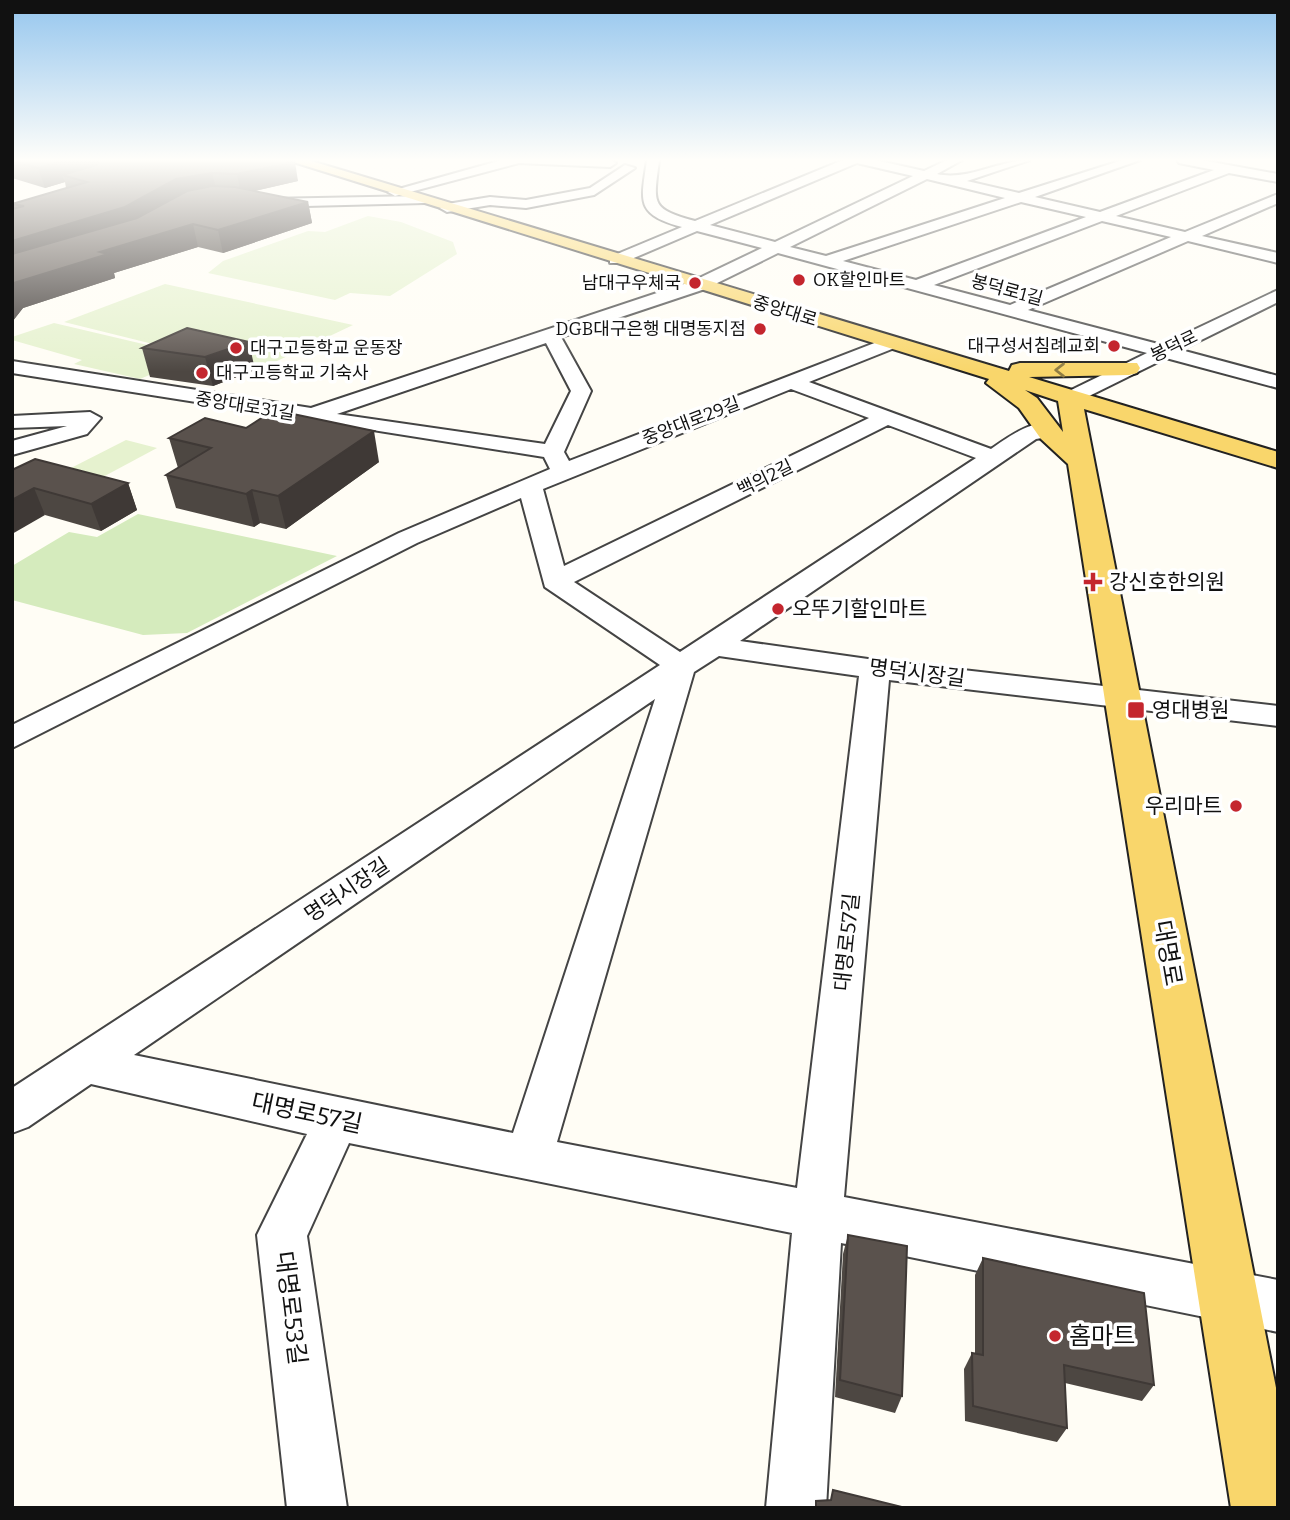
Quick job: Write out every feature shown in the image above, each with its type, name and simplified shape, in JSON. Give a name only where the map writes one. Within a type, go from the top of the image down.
[{"type":"main road","name":"중앙대로","points":[[522,231],[976,369],[1069,432],[1186,434],[1278,460]]},
{"type":"main road","points":[[976,369],[1129,368],[1122,383],[1132,403],[1186,434]]},
{"type":"main road","points":[[976,369],[1069,432],[1103,428],[1144,428],[1186,434]]},
{"type":"main road","name":"대명로","points":[[1069,432],[1123,696],[1265,1508]]},
{"type":"street","points":[[616,260],[681,231]]},
{"type":"street","name":"봉덕로1길","points":[[716,231],[1278,382]]},
{"type":"street","name":"중앙대로31길","points":[[12,367],[306,416],[699,285],[810,231]]},
{"type":"street","points":[[826,261],[915,231]]},
{"type":"street","points":[[916,285],[1062,231]]},
{"type":"street","points":[[1158,231],[1278,258]]},
{"type":"street","points":[[1010,311],[1199,231]]},
{"type":"street","name":"봉덕로","points":[[1069,432],[1129,368],[1278,295]]},
{"type":"street","points":[[551,335],[581,391],[552,452]]},
{"type":"street","name":"중앙대로29길","points":[[12,738],[408,538],[530,485],[890,343]]},
{"type":"street","points":[[62,395],[97,381]]},
{"type":"street","points":[[791,382],[884,419],[993,457]]},
{"type":"street","points":[[12,403],[37,400]]},
{"type":"street","points":[[306,416],[552,452]]},
{"type":"street","points":[[12,422],[90,418],[79,429],[12,448]]},
{"type":"street","name":"백의2길","points":[[555,581],[884,419]]},
{"type":"street","name":"명덕시장길","points":[[12,1113],[1030,433],[1069,432]]},
{"type":"street","points":[[552,452],[563,472]]},
{"type":"street","points":[[530,485],[555,581]]},
{"type":"street","name":"명덕시장길","points":[[555,581],[696,656],[875,668],[1278,716]]},
{"type":"street","points":[[529,1157],[696,656]]},
{"type":"street","name":"대명로57길","points":[[796,1508],[818,1215],[875,668]]},
{"type":"street","name":"대명로57길","points":[[86,1064],[338,1120],[1278,1306]]},
{"type":"street","name":"대명로53길","points":[[317,1508],[282,1235],[338,1120]]},
{"type":"green space","points":[[308,231],[424,231],[453,242],[457,254],[390,296],[350,293],[335,300],[208,273],[223,261]]},
{"type":"green space","name":"대구고등학교 운동장","points":[[165,284],[353,325],[258,370],[64,322]]},
{"type":"green space","points":[[54,323],[194,356],[140,379],[74,364],[82,360],[12,340],[12,337]]},
{"type":"green space","points":[[126,440],[157,448],[101,478],[69,469]]},
{"type":"green space","points":[[138,514],[337,556],[187,633],[143,635],[12,600],[12,566],[69,532],[97,537]]},
{"type":"building","points":[[12,231],[45,231],[12,241]]},
{"type":"building","points":[[92,231],[170,231],[100,252],[108,254],[12,285],[12,254]]},
{"type":"building","points":[[187,328],[249,342],[205,357],[142,348]]},
{"type":"building","points":[[274,410],[374,431],[278,496],[252,490],[246,494],[166,475],[211,448],[169,438],[205,418],[246,428]]},
{"type":"building","points":[[35,459],[128,483],[91,504],[34,488],[12,500],[12,470]]},
{"type":"building","points":[[848,1235],[907,1246],[902,1396],[840,1380]]},
{"type":"building","name":"홈마트","points":[[983,1258],[1144,1293],[1154,1385],[1064,1365],[1067,1428],[973,1406],[972,1353],[983,1355]]},
{"type":"building","points":[[833,1490],[902,1508],[816,1508],[816,1501],[831,1500]]},
{"type":"place","name":"OK할인마트","points":[[799,280]]},
{"type":"place","name":"남대구우체국","points":[[695,283]]},
{"type":"place","name":"DGB대구은행 대명동지점","points":[[760,329]]},
{"type":"place","name":"대구성서침례교회","points":[[1114,346]]},
{"type":"place","name":"대구고등학교 운동장","points":[[236,348]]},
{"type":"place","name":"대구고등학교 기숙사","points":[[202,373]]},
{"type":"place","name":"강신호한의원","points":[[1093,582]]},
{"type":"place","name":"오뚜기할인마트","points":[[778,609]]},
{"type":"place","name":"영대병원","points":[[1136,710]]},
{"type":"place","name":"우리마트","points":[[1236,806]]},
{"type":"place","name":"홈마트","points":[[1055,1336]]}]
